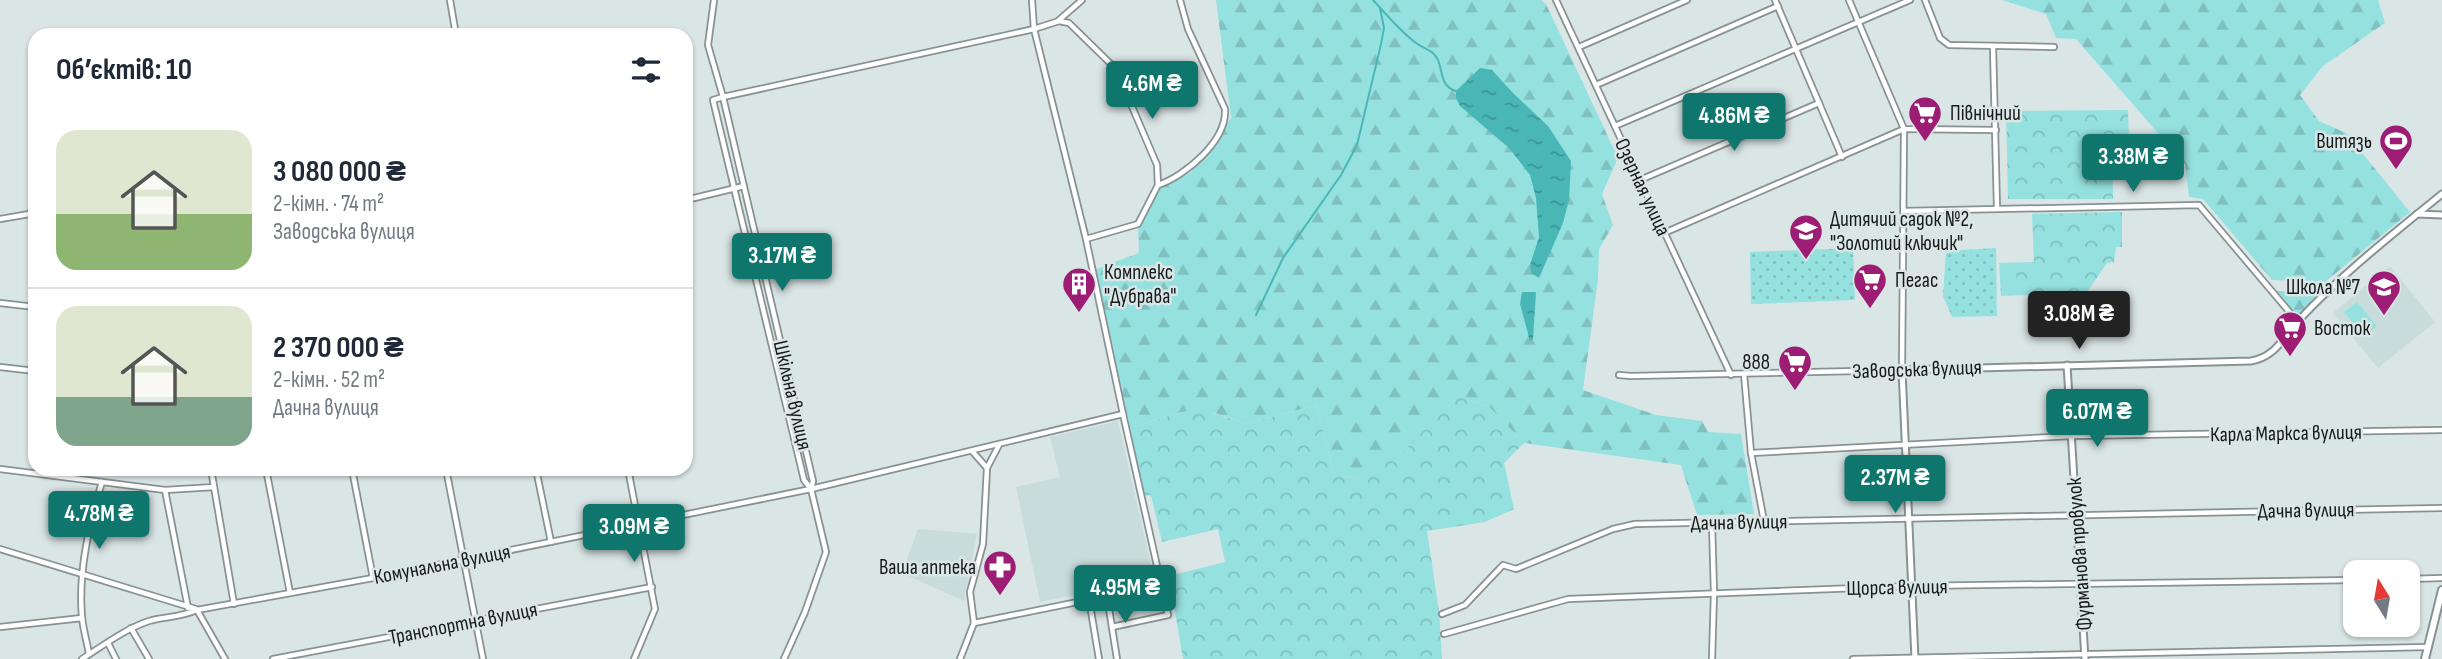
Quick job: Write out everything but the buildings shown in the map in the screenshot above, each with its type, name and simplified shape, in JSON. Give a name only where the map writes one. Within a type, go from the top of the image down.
[{"type":"main road","points":[[2425,659],[2442,590]]},
{"type":"street","points":[[450,0],[455,28]]},
{"type":"street","name":"Шкільна вулиця","points":[[714,0],[708,45],[723,97],[813,481],[811,489]]},
{"type":"street","points":[[1032,0],[1034,29],[1086,239],[1168,615],[1112,627]]},
{"type":"street","points":[[723,97],[1034,29],[1059,21],[1082,0]]},
{"type":"street","points":[[1158,185],[1180,176],[1199,159],[1216,137],[1226,117],[1226,109],[1188,29],[1180,0]]},
{"type":"street","points":[[1579,47],[1687,0]]},
{"type":"street","points":[[1775,0],[1842,157]]},
{"type":"street","points":[[1849,0],[1904,129],[1900,341],[1915,658]]},
{"type":"street","points":[[1615,126],[1910,0]]},
{"type":"street","points":[[1925,0],[1944,42],[1959,47],[2054,47]]},
{"type":"street","name":"Озерная улица","points":[[1558,1],[1731,375]]},
{"type":"street","points":[[1596,85],[1778,6]]},
{"type":"street","points":[[1059,21],[1069,23],[1116,69],[1157,165],[1158,185],[1138,224],[1086,239]]},
{"type":"street","points":[[1993,47],[1997,208]]},
{"type":"street","name":"Шкільна вулиця","points":[[723,97],[713,100],[804,480],[811,489],[826,552],[805,612],[784,659]]},
{"type":"street","points":[[1640,180],[1819,103]]},
{"type":"street","points":[[1664,233],[1904,129],[1996,130]]},
{"type":"street","points":[[693,198],[744,187]]},
{"type":"street","points":[[1904,211],[2199,205],[2297,321],[2442,194]]},
{"type":"street","points":[[0,219],[28,214]]},
{"type":"street","points":[[2417,214],[2442,215]]},
{"type":"street","points":[[0,303],[28,306]]},
{"type":"street","name":"Заводська вулиця","points":[[1619,375],[1731,375],[2258,360],[2275,350],[2297,321]]},
{"type":"street","name":"Фурманова провулок","points":[[2067,365],[2085,656]]},
{"type":"street","points":[[0,367],[28,370]]},
{"type":"street","points":[[1744,374],[1752,453],[1764,522]]},
{"type":"street","name":"Комунальна вулиця","points":[[82,659],[131,628],[152,620],[180,617],[197,610],[373,578],[811,489],[1123,414]]},
{"type":"street","name":"Карла Маркса вулиця","points":[[1752,453],[2071,436],[2442,430]]},
{"type":"street","points":[[960,659],[974,623],[970,592],[983,544],[987,468],[999,444]]},
{"type":"street","points":[[972,451],[987,468]]},
{"type":"street","points":[[0,470],[28,473]]},
{"type":"street","points":[[51,476],[165,490],[214,487]]},
{"type":"street","points":[[212,476],[234,604]]},
{"type":"street","points":[[267,476],[289,593]]},
{"type":"street","points":[[353,476],[373,578]]},
{"type":"street","points":[[447,476],[483,659]]},
{"type":"street","points":[[537,476],[551,542]]},
{"type":"street","points":[[629,476],[655,610],[634,659]]},
{"type":"street","points":[[89,654],[82,618],[83,573],[91,519],[102,482]]},
{"type":"street","points":[[165,490],[188,608]]},
{"type":"street","name":"Дачна вулиця","points":[[1442,614],[1465,605],[1503,565],[1516,569],[1624,526],[2442,508]]},
{"type":"street","points":[[1712,523],[1712,659]]},
{"type":"street","points":[[0,549],[197,610],[225,659]]},
{"type":"street","points":[[2420,579],[2442,578]]},
{"type":"street","name":"Щорса вулиця","points":[[1444,634],[1568,599],[1912,586],[2343,580]]},
{"type":"street","points":[[974,623],[1161,585]]},
{"type":"street","name":"Транспортна вулиця","points":[[274,659],[652,587]]},
{"type":"street","points":[[1107,596],[1117,659]]},
{"type":"street","points":[[1089,599],[1099,659]]},
{"type":"street","points":[[0,627],[82,618]]},
{"type":"street","points":[[131,628],[149,659]]},
{"type":"street","points":[[107,643],[116,659]]},
{"type":"street","points":[[1853,659],[2428,647]]},
{"type":"shaded area","name":"Школа №7","points":[[2390,266],[2435,322],[2378,368],[2333,313]]},
{"type":"shaded area","points":[[1118,421],[1154,579],[1040,602],[1016,487],[1060,477],[1050,437]]},
{"type":"shaded area","points":[[918,529],[977,534],[964,601],[902,573]]},
{"type":"green space","points":[[1216,0],[1541,0],[1546,4],[1618,158],[1602,194],[1613,225],[1599,249],[1598,279],[1583,390],[1656,415],[1702,421],[1708,432],[1741,434],[1754,514],[1697,515],[1681,465],[1524,443],[1489,407],[1458,396],[1401,455],[1355,479],[1334,473],[1316,405],[1247,424],[1214,413],[1182,412],[1130,428],[1096,269],[1139,253],[1138,226],[1159,188],[1191,172],[1231,118]]},
{"type":"green space","points":[[2002,0],[2378,0],[2385,23],[2323,66],[2300,95],[2319,121],[2346,133],[2410,212],[2325,282],[2272,280],[2203,199],[2189,197],[2185,164],[2076,39],[2056,38],[2046,14]]},
{"type":"green space","points":[[2128,110],[2129,138],[2112,139],[2113,199],[2008,199],[2006,111]]},
{"type":"green space","points":[[2122,212],[2122,247],[2116,247],[2114,262],[2107,263],[2086,293],[2001,296],[1999,263],[2034,262],[2032,214]]},
{"type":"green space","points":[[1853,248],[1855,300],[1751,304],[1750,252]]},
{"type":"green space","points":[[1996,248],[1997,316],[1952,317],[1943,296],[1946,251]]},
{"type":"green space","points":[[2001,264],[2016,264],[2017,294],[2002,294]]},
{"type":"green space","points":[[2035,267],[2045,267],[2046,287],[2036,287]]},
{"type":"green space","points":[[2275,291],[2318,294],[2298,316]]},
{"type":"green space","points":[[2357,302],[2377,326],[2364,336],[2344,312]]},
{"type":"green space","points":[[1458,396],[1489,407],[1524,443],[1504,463],[1514,509],[1485,522],[1427,531],[1439,611],[1442,659],[1183,659],[1169,576],[1225,562],[1218,529],[1162,542],[1151,495],[1144,496],[1130,428],[1200,409],[1247,424],[1316,405],[1334,473],[1355,479],[1401,454]]},
{"type":"water","points":[[1480,68],[1492,70],[1548,126],[1571,161],[1569,200],[1563,223],[1539,278],[1531,273],[1530,265],[1539,237],[1536,198],[1530,175],[1509,148],[1460,106],[1456,98],[1456,91]]},
{"type":"water","points":[[1522,292],[1536,292],[1533,339],[1530,341],[1520,304]]},
{"type":"waterway","points":[[1373,0],[1410,39],[1434,54],[1447,86],[1456,91]]},
{"type":"waterway","points":[[1256,315],[1283,258],[1341,175],[1357,145],[1384,28],[1380,8]]},
{"type":"place","name":"Північний","points":[[1925,143]]},
{"type":"place","name":"Витязь","points":[[2396,171]]},
{"type":"place","name":"Дитячий садок №2, \"Золотий ключик\"","points":[[1806,261]]},
{"type":"place","name":"Пегас","points":[[1870,310]]},
{"type":"place","name":"Комплекс \"Дубрава\"","points":[[1079,314]]},
{"type":"place","name":"Школа №7","points":[[2384,317]]},
{"type":"place","name":"Восток","points":[[2290,358]]},
{"type":"place","name":"888","points":[[1795,392]]},
{"type":"place","name":"Ваша аптека","points":[[1000,597]]}]
